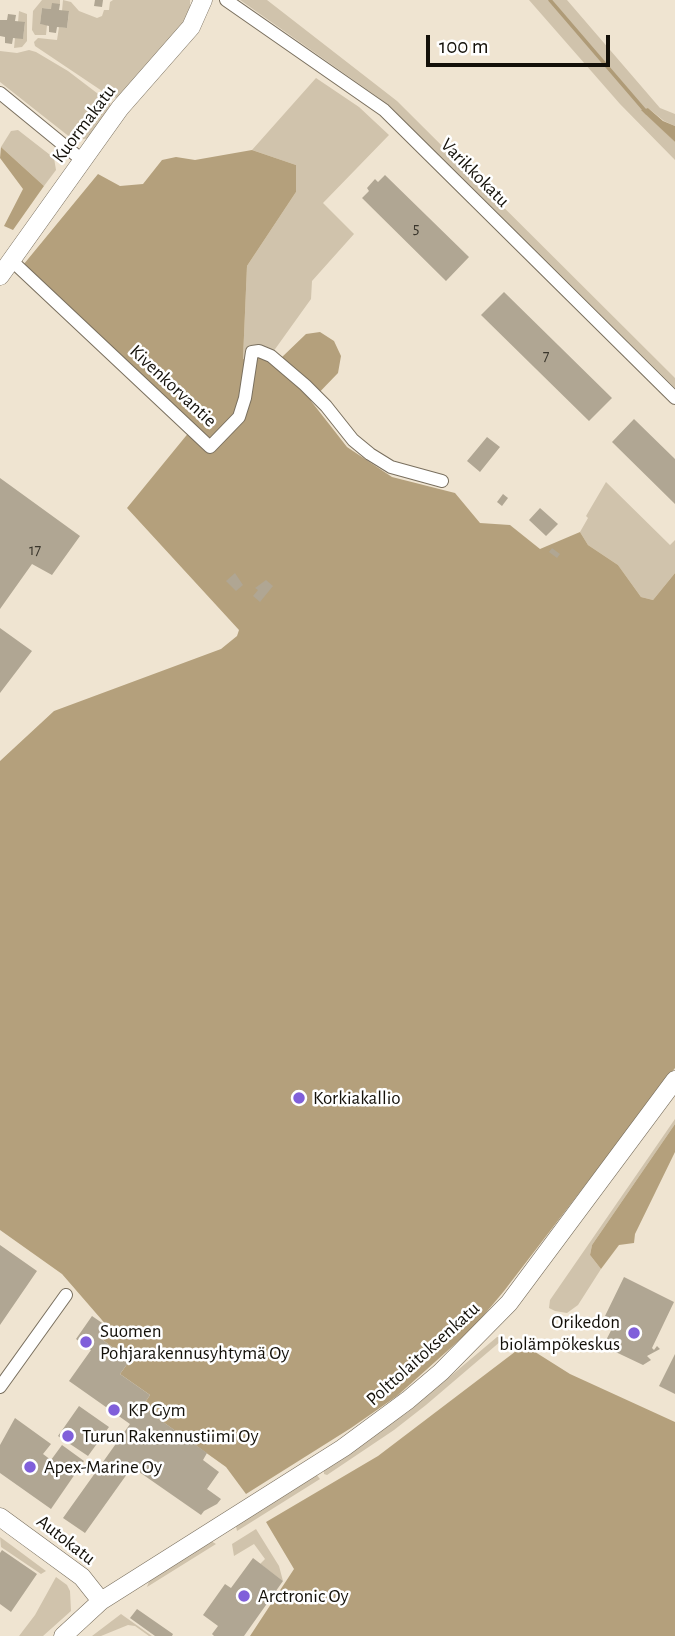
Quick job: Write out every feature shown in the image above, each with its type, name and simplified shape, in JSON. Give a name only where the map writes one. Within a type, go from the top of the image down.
[{"type":"street","name":"Kuormakatu","points":[[0,276],[120,108],[191,27],[203,0]]},
{"type":"street","name":"Varikkokatu","points":[[226,0],[384,110],[675,398]]},
{"type":"street","points":[[0,93],[82,160]]},
{"type":"street","name":"Kivenkorvantie","points":[[11,260],[210,447],[239,417],[245,398],[252,352],[259,351],[271,356],[305,385],[370,454],[391,467],[442,481]]},
{"type":"street","name":"Polttolaitoksenkatu","points":[[63,1636],[102,1601],[343,1448],[397,1409],[441,1372],[509,1303],[675,1080]]},
{"type":"street","points":[[0,1387],[66,1295]]},
{"type":"street","name":"Autokatu","points":[[0,1517],[82,1577],[102,1601]]},
{"type":"shaded area","points":[[42,0],[60,0],[60,4],[51,9],[42,8],[40,24],[47,25],[46,35],[35,35],[32,30],[33,11]]},
{"type":"shaded area","points":[[63,0],[71,2],[79,11],[97,18],[102,16],[104,10],[109,10],[113,0],[190,0],[190,7],[181,28],[118,98],[111,97],[35,46],[34,42],[38,38],[57,40],[59,27],[67,28],[69,12],[62,11]]},
{"type":"shaded area","points":[[240,0],[267,0],[397,101],[675,378],[675,388],[379,98]]},
{"type":"shaded area","points":[[529,0],[567,0],[660,108],[675,114],[675,126],[648,108],[642,110],[675,142],[675,160],[620,104]]},
{"type":"shaded area","points":[[19,11],[27,14],[27,41],[22,47],[14,48],[15,38],[23,38],[25,23],[18,22]]},
{"type":"shaded area","points":[[29,50],[68,71],[110,103],[111,108],[89,138],[71,138],[0,82],[0,51],[17,53]]},
{"type":"shaded area","points":[[316,78],[359,107],[389,135],[323,203],[354,234],[312,281],[311,299],[273,352],[243,359],[247,266],[296,192],[296,165],[252,150]]},
{"type":"shaded area","points":[[648,108],[663,121],[675,126],[675,142],[641,110]]},
{"type":"shaded area","points":[[18,130],[54,158],[56,170],[44,186],[1,147],[11,131]]},
{"type":"shaded area","points":[[1,147],[44,186],[13,230],[4,226],[23,189],[0,158]]},
{"type":"shaded area","points":[[252,150],[296,165],[296,192],[247,266],[243,359],[273,352],[281,358],[306,334],[320,332],[334,341],[341,356],[338,373],[311,401],[347,447],[392,477],[455,493],[480,523],[510,525],[540,549],[580,532],[588,545],[618,565],[641,597],[653,600],[675,573],[675,1068],[474,1327],[397,1396],[246,1494],[226,1467],[142,1407],[150,1395],[120,1374],[130,1360],[100,1338],[108,1327],[62,1274],[0,1230],[0,761],[54,711],[221,649],[237,636],[239,630],[127,508],[190,431],[19,270],[98,174],[120,186],[143,184],[162,160],[176,157],[195,160]]},
{"type":"shaded area","points":[[606,482],[670,545],[675,540],[675,573],[653,600],[641,597],[618,565],[588,545],[580,532]]},
{"type":"shaded area","points":[[675,1119],[675,1124],[592,1245],[590,1255],[601,1269],[578,1305],[567,1313],[549,1308],[550,1300]]},
{"type":"shaded area","points":[[675,1124],[675,1152],[635,1234],[634,1243],[619,1245],[601,1269],[590,1255],[592,1245]]},
{"type":"shaded area","points":[[497,1337],[502,1337],[501,1341],[426,1405],[394,1430],[327,1475],[324,1474],[324,1470],[408,1412]]},
{"type":"shaded area","points":[[524,1345],[570,1374],[675,1422],[675,1636],[250,1636],[294,1569],[266,1522],[378,1456]]},
{"type":"shaded area","points":[[316,1474],[320,1479],[237,1531],[236,1526]]},
{"type":"shaded area","points":[[256,1529],[279,1566],[283,1581],[260,1564],[265,1559],[254,1544],[234,1556],[232,1544]]},
{"type":"shaded area","points":[[0,1537],[46,1571],[41,1574],[1,1547]]},
{"type":"shaded area","points":[[211,1541],[216,1544],[147,1587],[149,1581]]},
{"type":"shaded area","points":[[56,1577],[67,1585],[70,1591],[71,1611],[43,1636],[19,1636],[35,1615]]},
{"type":"shaded area","points":[[121,1614],[152,1636],[128,1625],[101,1636],[92,1636]]},
{"type":"building","points":[[95,0],[103,0],[102,7],[94,6]]},
{"type":"building","points":[[52,3],[60,4],[59,10],[69,11],[67,28],[57,27],[56,33],[49,32],[49,26],[40,24],[42,8],[51,9]]},
{"type":"building","points":[[8,14],[16,15],[15,21],[25,22],[23,39],[13,38],[12,44],[5,43],[5,37],[0,36],[0,20],[7,20]]},
{"type":"building","points":[[385,175],[469,257],[446,281],[362,198],[375,179],[378,182]]},
{"type":"building","points":[[504,292],[612,398],[589,421],[481,315]]},
{"type":"building","points":[[634,419],[675,459],[675,504],[612,442]]},
{"type":"building","points":[[487,437],[500,447],[480,472],[467,461]]},
{"type":"building","points":[[0,478],[80,536],[52,575],[32,564],[0,609]]},
{"type":"building","points":[[503,494],[508,498],[502,506],[497,502]]},
{"type":"building","points":[[540,508],[558,524],[546,536],[529,520]]},
{"type":"building","points":[[552,548],[560,554],[557,558],[549,552]]},
{"type":"building","points":[[235,573],[243,585],[236,591],[226,581]]},
{"type":"building","points":[[266,580],[273,586],[260,602],[253,596],[258,590],[255,588]]},
{"type":"building","points":[[0,628],[32,651],[0,693]]},
{"type":"building","points":[[0,1245],[37,1271],[0,1325]]},
{"type":"building","name":"Orikedon biolämpökeskus","points":[[624,1277],[674,1302],[652,1348],[654,1350],[657,1346],[660,1349],[647,1356],[651,1360],[643,1365],[603,1346],[616,1321],[605,1316]]},
{"type":"building","points":[[92,1316],[108,1327],[100,1338],[130,1360],[120,1374],[150,1395],[142,1407],[207,1453],[203,1460],[219,1472],[207,1489],[221,1499],[201,1515],[132,1467],[85,1533],[63,1518],[130,1424],[69,1381],[91,1350],[76,1339]]},
{"type":"building","points":[[675,1354],[675,1394],[659,1386]]},
{"type":"building","points":[[79,1406],[109,1427],[88,1456],[58,1436]]},
{"type":"building","name":"Apex-Marine Oy","points":[[15,1418],[51,1444],[43,1454],[51,1460],[62,1445],[84,1461],[51,1509],[0,1473],[0,1445]]},
{"type":"building","points":[[2,1550],[37,1574],[11,1612],[0,1604]]},
{"type":"building","name":"Arctronic Oy","points":[[253,1558],[283,1581],[244,1636],[214,1636],[212,1634],[218,1626],[203,1615],[225,1584],[231,1588]]},
{"type":"building","points":[[137,1609],[173,1634],[172,1636],[155,1636],[130,1618]]},
{"type":"waterway","points":[[550,0],[647,113]]},
{"type":"place","name":"Korkiakallio","points":[[299,1098]]},
{"type":"place","name":"Orikedon biolämpökeskus","points":[[634,1333]]},
{"type":"place","name":"Suomen Pohjarakennusyhtymä Oy","points":[[86,1342]]},
{"type":"place","name":"KP Gym","points":[[114,1410]]},
{"type":"place","name":"Turun Rakennustiimi Oy","points":[[68,1436]]},
{"type":"place","name":"Apex-Marine Oy","points":[[30,1467]]},
{"type":"place","name":"Arctronic Oy","points":[[244,1596]]}]
